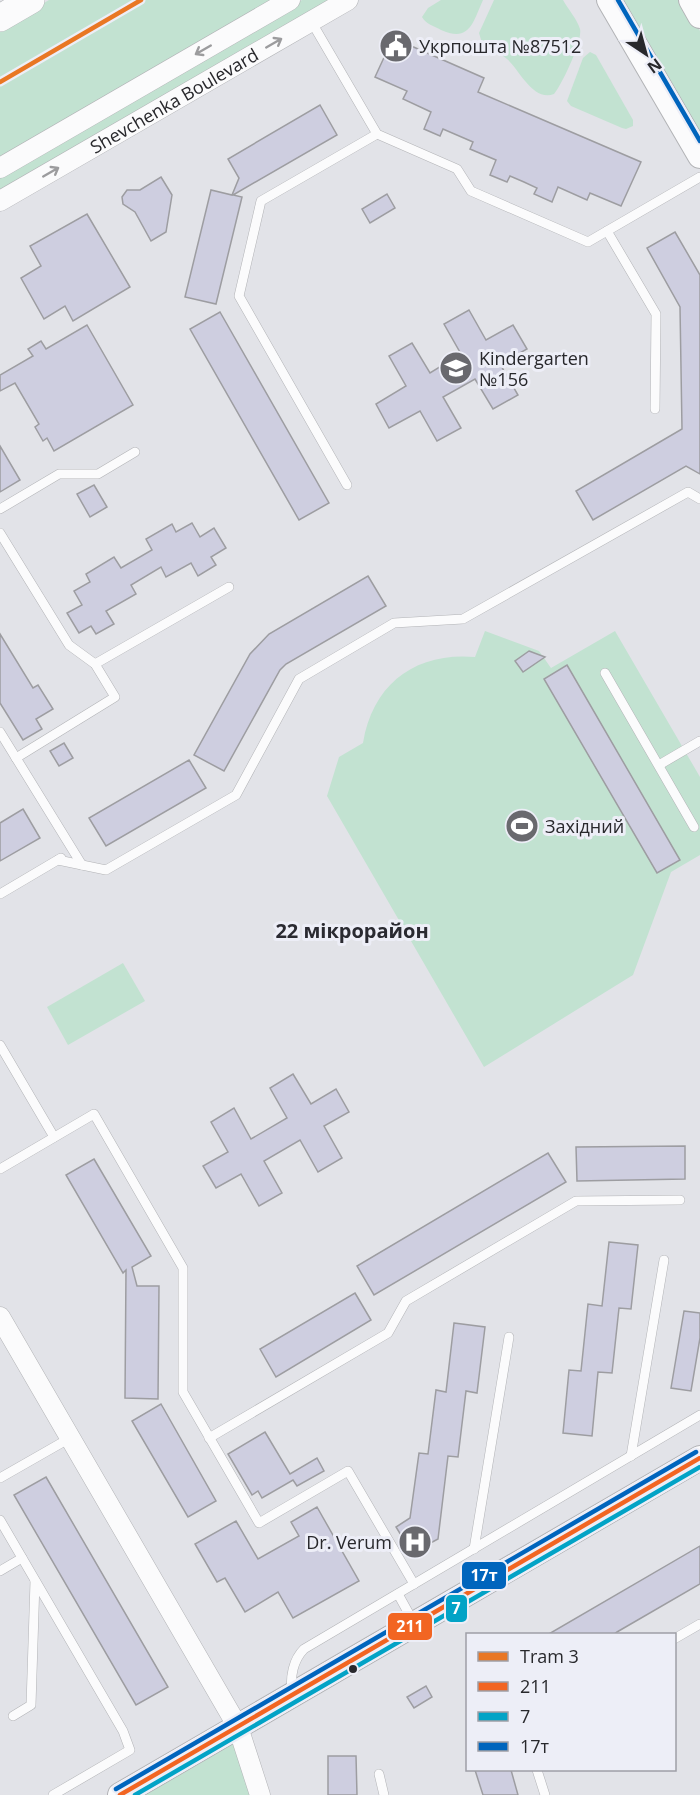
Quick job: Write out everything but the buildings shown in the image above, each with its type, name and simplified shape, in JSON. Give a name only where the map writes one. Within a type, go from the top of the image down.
[{"type":"main road","points":[[0,18],[31,0]]},
{"type":"street","name":"Shevchenka Boulevard","points":[[0,168],[290,0]]},
{"type":"street","name":"Shevchenka Boulevard","points":[[0,201],[348,0]]},
{"type":"street","points":[[609,0],[700,156]]},
{"type":"street","points":[[691,0],[700,16]]},
{"type":"street","points":[[0,1317],[238,1727],[260,1795]]},
{"type":"street","points":[[120,1795],[700,1458]]},
{"type":"lane","points":[[311,21],[377,134],[458,169],[471,191],[578,238],[588,242],[700,177]]},
{"type":"lane","points":[[347,485],[239,296],[261,201],[377,134]]},
{"type":"lane","points":[[607,231],[656,314],[655,409]]},
{"type":"lane","points":[[0,508],[59,474],[98,474],[135,452]]},
{"type":"lane","points":[[58,860],[106,870],[236,795],[299,679],[393,623],[463,620],[688,492],[700,499]]},
{"type":"lane","points":[[0,533],[69,645],[95,664],[115,697],[16,758]]},
{"type":"lane","points":[[95,664],[229,587]]},
{"type":"lane","points":[[605,673],[694,827]]},
{"type":"lane","points":[[0,732],[3,744],[16,758],[82,865]]},
{"type":"lane","points":[[659,765],[700,741]]},
{"type":"lane","points":[[0,894],[73,851]]},
{"type":"lane","points":[[0,1045],[54,1137]]},
{"type":"lane","points":[[0,1169],[94,1114],[183,1268],[183,1392],[259,1523],[348,1471],[414,1584]]},
{"type":"lane","points":[[209,1438],[388,1333],[406,1301],[576,1201],[680,1200]]},
{"type":"lane","points":[[631,1456],[664,1260]]},
{"type":"lane","points":[[474,1549],[509,1337]]},
{"type":"lane","points":[[292,1694],[290,1683],[294,1666],[304,1649],[700,1415]]},
{"type":"lane","points":[[0,1478],[70,1438]]},
{"type":"lane","points":[[0,1520],[123,1731],[130,1750],[53,1795]]},
{"type":"lane","points":[[0,1571],[22,1558]]},
{"type":"lane","points":[[13,1716],[31,1706],[35,1581]]},
{"type":"lane","points":[[398,1594],[414,1623]]},
{"type":"lane","points":[[676,1638],[700,1624]]},
{"type":"lane","points":[[537,1771],[545,1795]]},
{"type":"lane","points":[[380,1774],[384,1795]]},
{"type":"green space","points":[[49,0],[272,0],[0,158],[0,29]]},
{"type":"green space","points":[[302,0],[335,0],[0,195],[0,175]]},
{"type":"green space","points":[[441,0],[483,0],[473,23],[464,32],[458,34],[441,30],[422,17],[428,8]]},
{"type":"green space","points":[[494,0],[563,0],[575,18],[580,29],[578,43],[567,72],[554,94],[546,95],[533,89],[507,59],[482,43],[479,33]]},
{"type":"green space","points":[[618,0],[682,0],[700,31],[700,140]]},
{"type":"green space","points":[[590,52],[596,55],[633,120],[633,126],[622,128],[571,106],[567,101],[583,58]]},
{"type":"green space","name":"Західний","points":[[485,631],[539,651],[551,668],[615,631],[700,777],[700,855],[671,872],[633,975],[484,1067],[327,796],[339,757],[363,743],[368,722],[387,688],[416,666],[434,660],[475,657]]},
{"type":"green space","points":[[123,963],[145,1001],[68,1045],[47,1007]]},
{"type":"green space","points":[[235,1740],[251,1795],[140,1795]]},
{"type":"tram line","name":"3","points":[[0,82],[141,0]]},
{"type":"transit line","name":"17т","points":[[618,0],[700,141]]},
{"type":"transit line","name":"17т","points":[[116,1789],[696,1452]]},
{"type":"transit line","name":"211","points":[[120,1795],[700,1458]]},
{"type":"transit line","name":"7","points":[[135,1795],[700,1467]]},
{"type":"place","name":"Укрпошта №87512","points":[[396,46]]},
{"type":"place","name":"Kindergarten №156","points":[[456,368]]},
{"type":"place","name":"Західний","points":[[522,826]]},
{"type":"place","name":"Dr. Verum","points":[[415,1542]]},
{"type":"district","name":"22 мікрорайон","points":[[352,930]]}]
